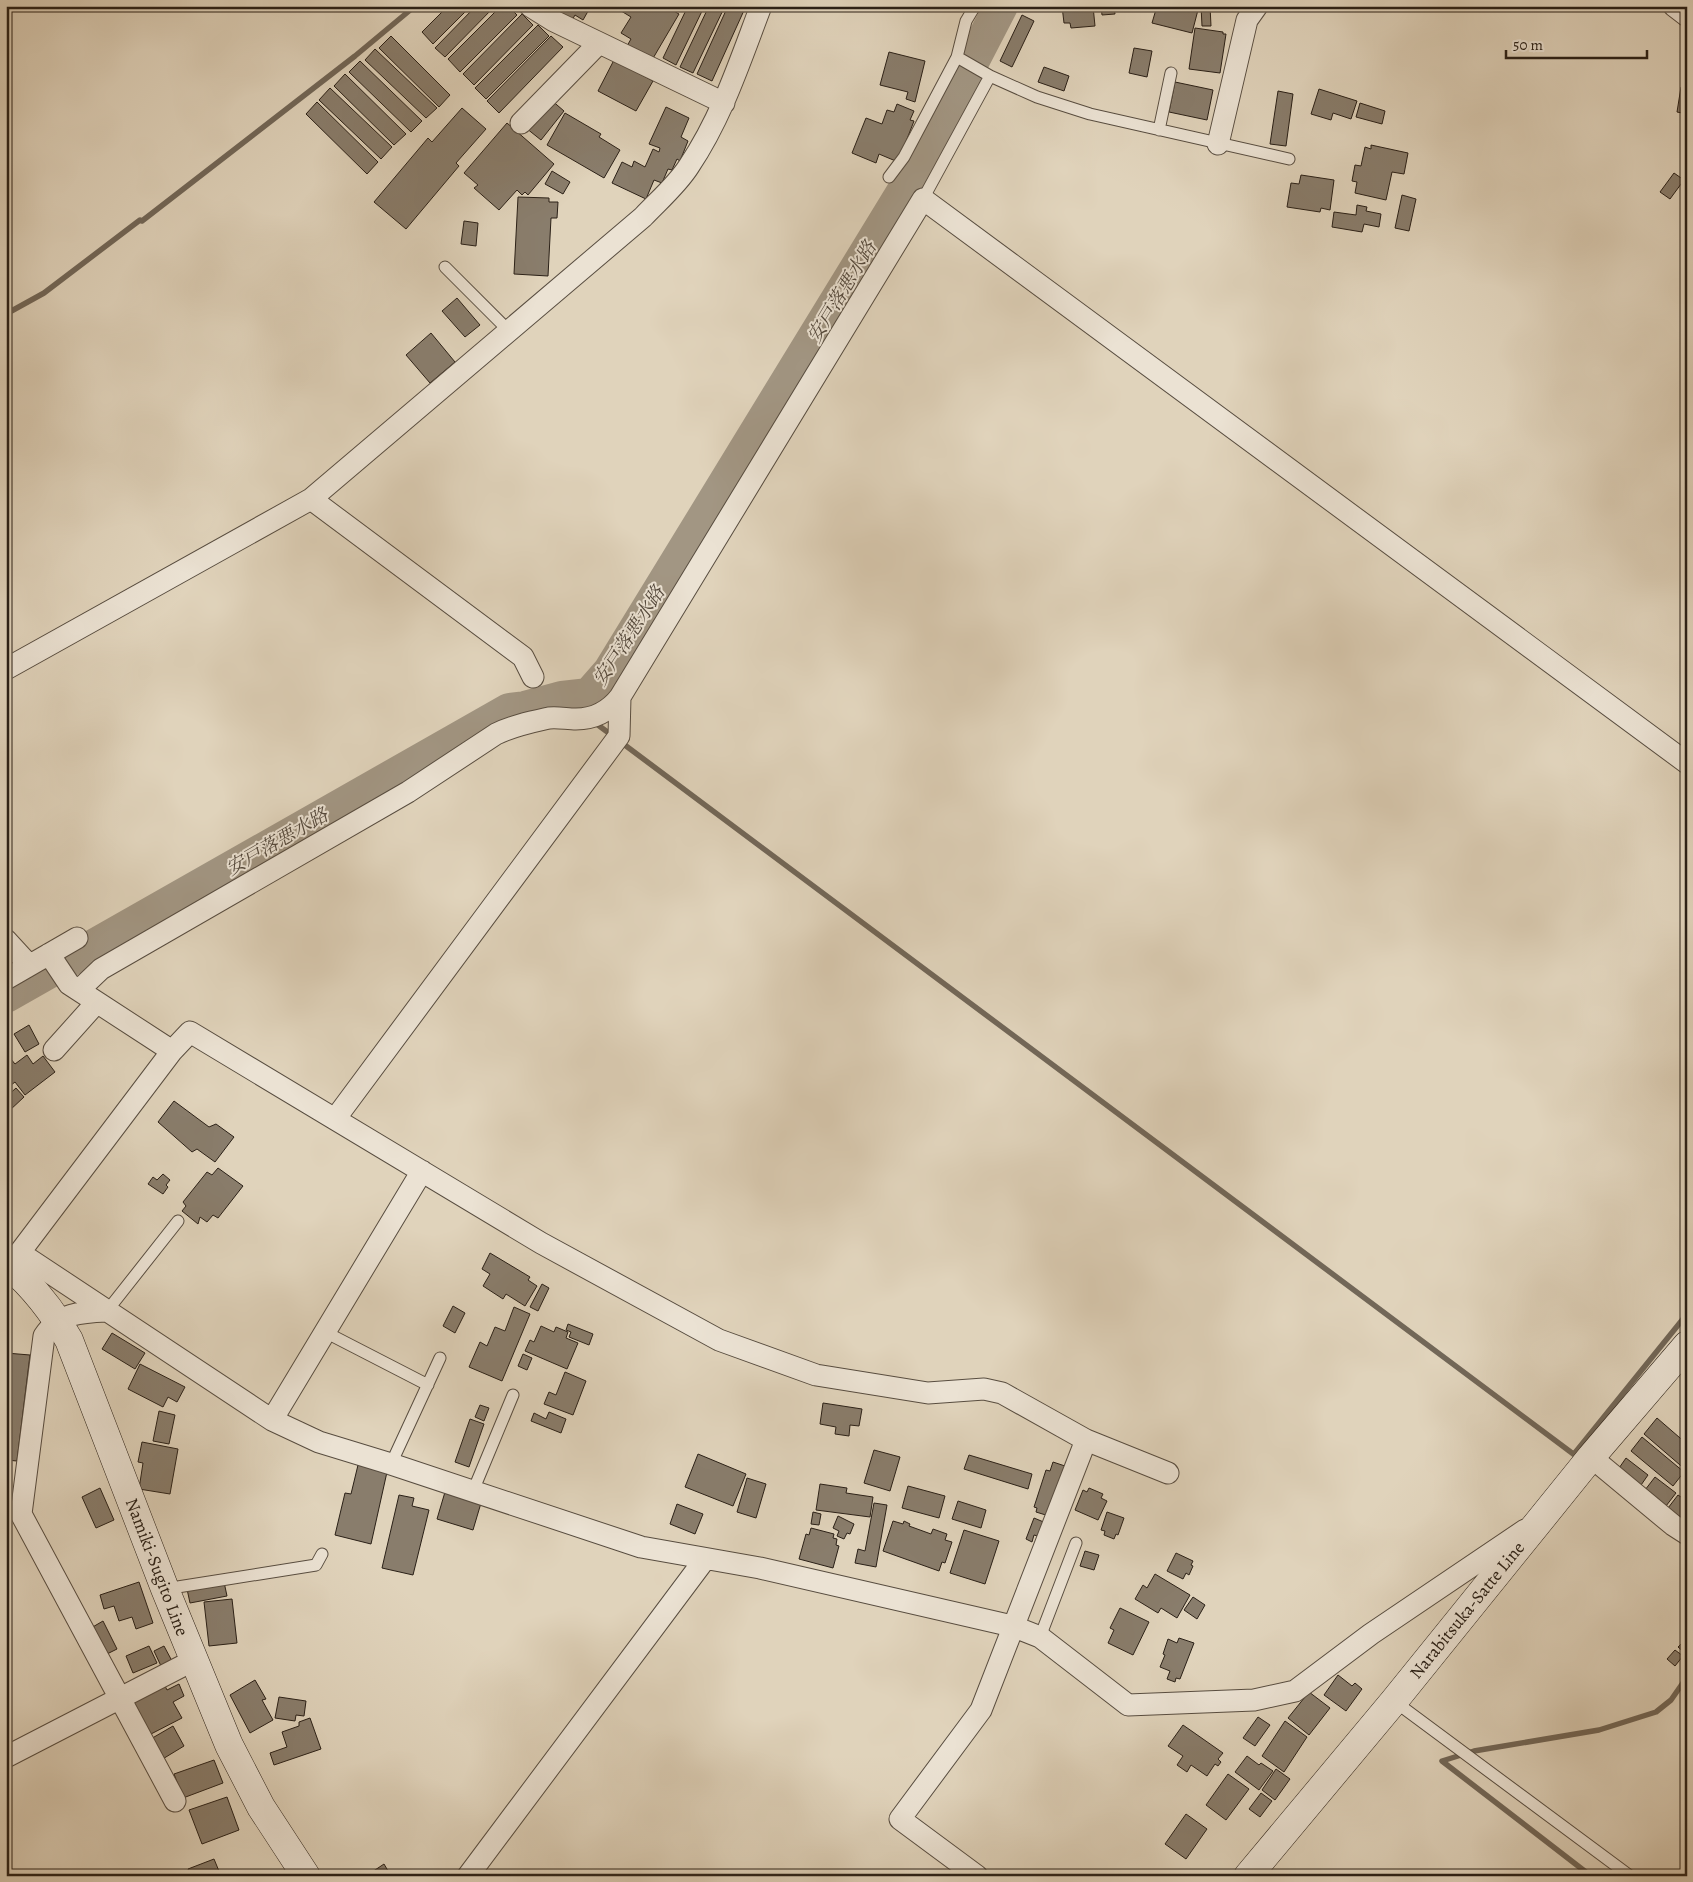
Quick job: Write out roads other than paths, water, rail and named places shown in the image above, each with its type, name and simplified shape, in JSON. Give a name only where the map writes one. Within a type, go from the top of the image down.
[{"type":"main road","name":"Namiki-Sugito Line","points":[[12,1261],[58,1320],[78,1360],[165,1589],[229,1745],[246,1780],[278,1835],[306,1876]]},
{"type":"main road","name":"Narabitsuka-Satte Line","points":[[1248,1876],[1394,1701],[1591,1457],[1687,1346]]},
{"type":"street","points":[[6,669],[311,499],[643,217],[688,168],[710,132],[724,103],[761,6]]},
{"type":"street","points":[[1218,144],[1247,20],[1257,6]]},
{"type":"street","points":[[1674,6],[1687,16]]},
{"type":"street","points":[[543,9],[599,43],[724,103]]},
{"type":"street","points":[[521,123],[599,43]]},
{"type":"street","points":[[74,987],[101,969],[408,792],[496,734],[508,728],[549,718],[564,717],[576,719],[605,712],[620,697],[923,199],[1687,763]]},
{"type":"street","points":[[311,499],[523,657],[533,677]]},
{"type":"street","points":[[335,1119],[619,736],[620,697]]},
{"type":"street","points":[[6,979],[77,938]]},
{"type":"street","points":[[6,940],[29,966]]},
{"type":"street","points":[[49,954],[74,987],[172,1051]]},
{"type":"street","points":[[54,1050],[97,1002]]},
{"type":"street","points":[[1168,1473],[1086,1440],[1002,1393],[984,1389],[928,1393],[816,1375],[719,1340],[541,1243],[190,1032],[172,1051],[12,1261],[107,1311],[272,1420],[319,1442],[391,1464],[641,1548],[760,1568],[1012,1626],[1040,1637],[1128,1705],[1254,1700],[1295,1691],[1371,1634],[1539,1521]]},
{"type":"street","points":[[272,1420],[422,1171]]},
{"type":"street","points":[[107,1311],[76,1313],[58,1320],[44,1336],[21,1514],[175,1801]]},
{"type":"street","points":[[977,1876],[900,1819],[981,1710],[1012,1626],[1086,1440]]},
{"type":"street","points":[[1591,1457],[1673,1525],[1687,1534]]},
{"type":"street","points":[[468,1876],[705,1559]]},
{"type":"street","points":[[6,1757],[119,1697],[194,1660]]},
{"type":"lane","points":[[890,177],[904,157],[960,58],[966,22],[976,6]]},
{"type":"lane","points":[[960,58],[990,76],[1038,97],[1090,114],[1290,159]]},
{"type":"lane","points":[[1159,130],[1171,73]]},
{"type":"lane","points":[[923,199],[990,76]]},
{"type":"lane","points":[[445,267],[510,331]]},
{"type":"lane","points":[[107,1311],[178,1220]]},
{"type":"lane","points":[[325,1332],[428,1385]]},
{"type":"lane","points":[[391,1464],[440,1358]]},
{"type":"lane","points":[[473,1491],[513,1395]]},
{"type":"lane","points":[[1040,1637],[1076,1543]]},
{"type":"lane","points":[[165,1589],[316,1565],[322,1554]]},
{"type":"lane","points":[[1394,1701],[1630,1876]]},
{"type":"waterway","points":[[6,314],[44,293],[140,220],[142,221],[355,56],[415,6]]},
{"type":"waterway","name":"安戸落悪水路","points":[[6,996],[509,710],[525,708],[562,698],[589,695],[610,671],[913,176],[1001,6]]},
{"type":"waterway","points":[[562,698],[581,712]]},
{"type":"waterway","points":[[594,722],[1580,1459]]},
{"type":"waterway","points":[[1574,1454],[1687,1314]]},
{"type":"waterway","points":[[1591,1876],[1442,1761],[1474,1751],[1599,1730],[1656,1712],[1671,1700],[1687,1677]]}]
